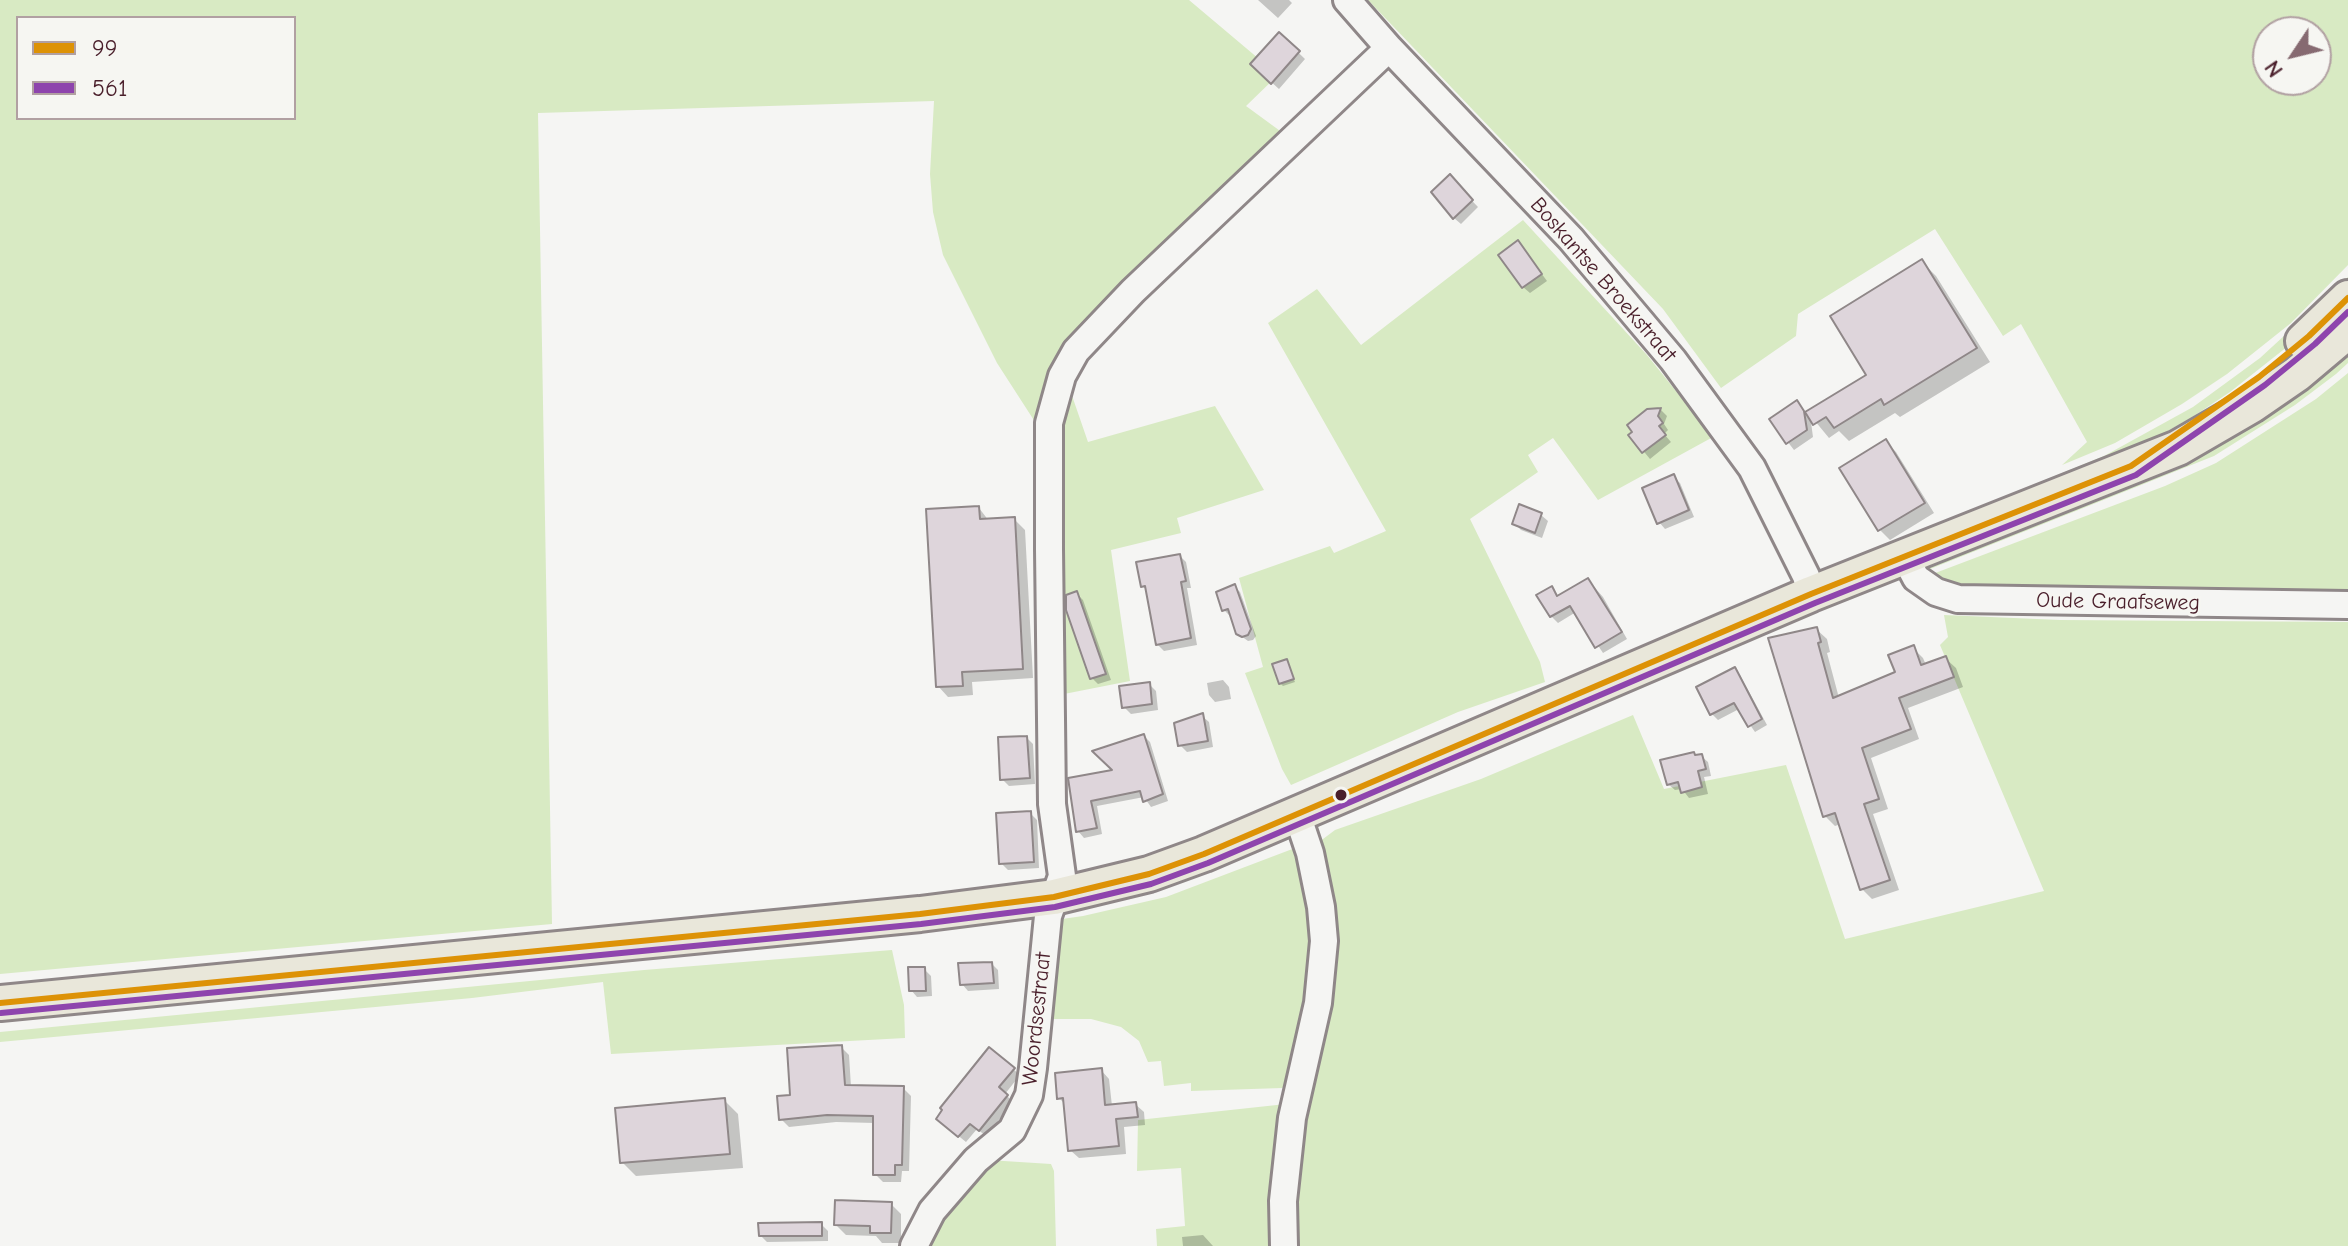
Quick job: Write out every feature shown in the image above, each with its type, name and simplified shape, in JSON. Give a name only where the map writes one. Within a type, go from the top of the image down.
[{"type":"main road","points":[[2131,466],[2259,377],[2309,336],[2348,298]]},
{"type":"main road","points":[[0,1003],[802,926],[1054,897],[1149,874],[1204,854],[1811,594],[2178,448],[2252,405],[2297,374],[2348,331]]},
{"type":"street","name":"Boskantse Broekstraat","points":[[1347,0],[1571,239],[1673,360],[1752,468],[1806,576],[1811,594]]},
{"type":"street","name":"Woordsestraat","points":[[914,1246],[932,1211],[976,1160],[1012,1130],[1029,1095],[1048,916],[1062,876],[1052,804],[1049,423],[1062,376],[1076,351],[1133,291],[1389,48]]},
{"type":"street","name":"Oude Graafseweg","points":[[1905,557],[1916,578],[1936,592],[1967,600],[2348,605]]},
{"type":"street","points":[[1284,1246],[1283,1201],[1292,1118],[1318,1003],[1324,941],[1310,853],[1297,814]]},
{"type":"green space","points":[[0,0],[1189,0],[1278,75],[1246,106],[1287,136],[1103,316],[1037,425],[997,363],[943,255],[933,212],[930,174],[934,101],[538,113],[552,924],[0,974]]},
{"type":"green space","points":[[1368,0],[2348,0],[2348,265],[2291,323],[2227,374],[2182,404],[2115,443],[2062,465],[2087,442],[2021,324],[2003,336],[1935,229],[1798,314],[1796,336],[1721,388],[1663,309]]},
{"type":"green space","points":[[1523,220],[1647,355],[1713,437],[1598,500],[1553,438],[1528,455],[1538,472],[1470,519],[1540,662],[1545,682],[1458,712],[1291,785],[1245,673],[1263,667],[1239,578],[1330,546],[1334,553],[1386,531],[1268,323],[1317,289],[1361,345]]},
{"type":"green space","points":[[2348,277],[2348,289],[2302,335],[2194,416],[2127,454],[2010,503],[2001,498],[2104,456],[2193,407],[2260,358]]},
{"type":"green space","points":[[2348,339],[2348,363],[2336,374],[2295,405],[2214,456],[1930,569],[1929,565]]},
{"type":"green space","points":[[2348,373],[2348,591],[2112,598],[1973,596],[1930,575],[2165,486],[2216,463],[2316,399]]},
{"type":"green space","points":[[1069,387],[1088,442],[1215,406],[1264,490],[1177,518],[1181,533],[1111,550],[1130,681],[1059,695],[1057,445]]},
{"type":"green space","points":[[1944,615],[2060,620],[2348,622],[2348,1246],[1292,1246],[1319,842],[1335,830],[1481,779],[1633,715],[1664,789],[1786,765],[1845,939],[2044,891],[1940,645],[1948,637]]},
{"type":"green space","points":[[1295,848],[1312,911],[1317,950],[1292,1081],[1282,1088],[1191,1091],[1191,1083],[1164,1086],[1161,1061],[1148,1062],[1139,1041],[1121,1027],[1091,1019],[1047,1019],[1055,920],[1166,897]]},
{"type":"green space","points":[[892,950],[904,1005],[905,1038],[611,1054],[603,982],[472,998],[0,1042],[0,1032],[644,970]]},
{"type":"green space","points":[[1286,1104],[1275,1246],[1157,1246],[1156,1229],[1185,1226],[1181,1168],[1137,1171],[1138,1120]]},
{"type":"green space","points":[[988,1160],[1051,1164],[1054,1171],[1056,1246],[925,1246],[934,1221]]},
{"type":"building","points":[[1279,32],[1300,51],[1271,84],[1250,64]]},
{"type":"building","points":[[1450,174],[1473,200],[1453,219],[1431,192]]},
{"type":"building","points":[[1518,240],[1542,274],[1522,288],[1498,255]]},
{"type":"building","points":[[1922,259],[1977,348],[1884,405],[1881,399],[1834,428],[1826,417],[1813,425],[1805,412],[1866,375],[1830,316]]},
{"type":"building","points":[[1797,400],[1804,411],[1807,430],[1786,444],[1769,419]]},
{"type":"building","points":[[1661,408],[1658,416],[1663,423],[1659,426],[1666,435],[1642,453],[1628,435],[1632,432],[1627,425],[1647,409]]},
{"type":"building","points":[[1886,439],[1925,503],[1878,531],[1839,468]]},
{"type":"building","points":[[1674,474],[1689,510],[1657,524],[1642,488]]},
{"type":"building","points":[[1519,504],[1542,513],[1535,533],[1512,524]]},
{"type":"building","points":[[979,506],[980,519],[1015,517],[1023,669],[962,672],[963,686],[936,687],[926,509]]},
{"type":"building","points":[[1180,554],[1186,581],[1181,582],[1191,638],[1156,645],[1145,586],[1141,587],[1136,562]]},
{"type":"building","points":[[1588,578],[1622,632],[1595,648],[1570,606],[1550,617],[1536,595],[1552,586],[1557,596]]},
{"type":"building","points":[[1235,584],[1251,629],[1248,635],[1242,637],[1236,634],[1228,609],[1222,611],[1216,592]]},
{"type":"building","points":[[1077,591],[1106,674],[1090,679],[1066,610],[1066,595]]},
{"type":"building","points":[[1817,627],[1821,642],[1818,643],[1833,698],[1895,672],[1888,655],[1914,645],[1921,665],[1946,656],[1954,677],[1899,698],[1911,729],[1862,748],[1879,799],[1864,804],[1890,880],[1860,890],[1835,813],[1823,817],[1768,638]]},
{"type":"building","points":[[1287,659],[1294,679],[1279,684],[1272,664]]},
{"type":"building","points":[[1735,667],[1762,719],[1748,727],[1734,703],[1710,715],[1696,687]]},
{"type":"building","points":[[1150,682],[1152,704],[1122,708],[1119,686]]},
{"type":"building","points":[[1203,713],[1208,741],[1178,746],[1174,723]]},
{"type":"building","points":[[1144,734],[1163,794],[1143,802],[1140,791],[1091,801],[1097,828],[1076,832],[1068,778],[1112,770],[1092,751]]},
{"type":"building","points":[[1027,736],[1030,778],[1000,780],[998,737]]},
{"type":"building","points":[[1694,752],[1695,755],[1702,754],[1706,769],[1698,771],[1702,787],[1681,793],[1678,782],[1667,785],[1660,760]]},
{"type":"building","points":[[1031,811],[1034,862],[999,864],[996,813]]},
{"type":"building","points":[[992,962],[994,983],[960,985],[958,963]]},
{"type":"building","points":[[908,967],[925,967],[926,991],[909,991]]},
{"type":"building","points":[[842,1045],[845,1085],[904,1086],[902,1165],[895,1165],[895,1175],[873,1175],[873,1116],[827,1115],[779,1120],[777,1096],[790,1095],[787,1048]]},
{"type":"building","points":[[989,1047],[1015,1068],[999,1087],[1008,1095],[979,1131],[970,1124],[958,1137],[936,1119],[942,1110],[940,1108]]},
{"type":"building","points":[[1102,1068],[1105,1105],[1136,1102],[1138,1117],[1116,1119],[1119,1146],[1068,1151],[1063,1098],[1057,1099],[1055,1073]]},
{"type":"building","points":[[725,1098],[730,1154],[620,1163],[615,1108]]},
{"type":"building","points":[[835,1200],[892,1202],[891,1233],[870,1233],[870,1226],[834,1225]]},
{"type":"building","points":[[822,1222],[822,1236],[759,1236],[758,1223]]},
{"type":"transit line","name":"99","points":[[0,1003],[920,914],[1054,897],[1149,874],[1204,854],[1811,594],[2131,466],[2259,377],[2309,336],[2348,298]]},
{"type":"transit line","name":"561","points":[[1,1013],[921,924],[1055,907],[1151,884],[1208,863],[1815,603],[2136,475],[2265,385],[2348,312]]}]
